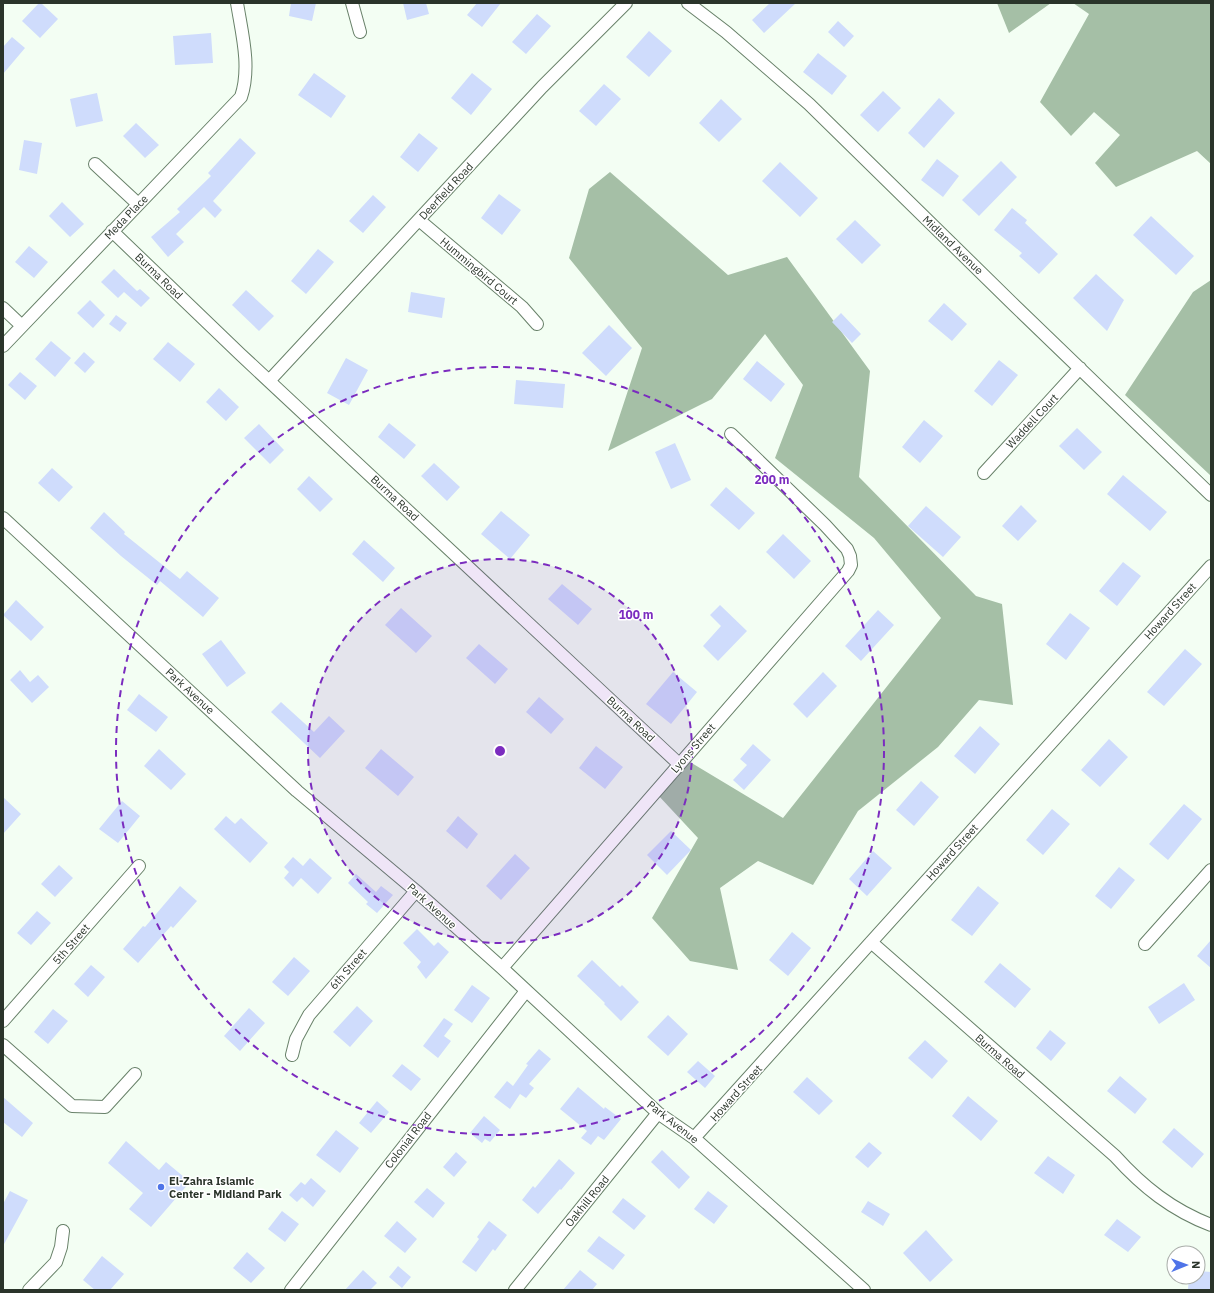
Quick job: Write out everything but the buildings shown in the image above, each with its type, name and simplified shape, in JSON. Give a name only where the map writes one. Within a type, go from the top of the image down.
[{"type":"street","name":"Meda Place","points":[[3,346],[241,97],[245,86],[246,52],[237,3]]},
{"type":"street","points":[[352,3],[360,32]]},
{"type":"street","name":"Deerfield Road","points":[[269,381],[542,87],[626,3]]},
{"type":"street","name":"Midland Avenue","points":[[688,3],[726,32],[809,104],[1211,495]]},
{"type":"street","points":[[95,164],[138,204]]},
{"type":"street","name":"Hummingbird Court","points":[[419,220],[522,307],[537,324]]},
{"type":"street","name":"Burma Road","points":[[112,231],[269,381],[679,764]]},
{"type":"street","points":[[3,308],[22,326]]},
{"type":"street","name":"Waddell Court","points":[[984,473],[1080,368]]},
{"type":"street","name":"Lyons Street","points":[[502,968],[848,571],[851,565],[850,556],[847,549],[825,525],[731,434]]},
{"type":"street","name":"Park Avenue","points":[[3,518],[297,791],[416,891],[502,968],[658,1113],[694,1138],[864,1290]]},
{"type":"street","name":"Howard Street","points":[[694,1138],[1211,566]]},
{"type":"street","name":"5th Street","points":[[3,1022],[139,866]]},
{"type":"street","points":[[1145,944],[1211,870]]},
{"type":"street","name":"6th Street","points":[[292,1055],[296,1039],[308,1015],[416,891]]},
{"type":"street","name":"Burma Road","points":[[871,942],[1115,1156],[1128,1171],[1151,1191],[1176,1209],[1211,1225]]},
{"type":"street","name":"Colonial Road","points":[[291,1290],[526,991]]},
{"type":"street","points":[[3,1045],[72,1106],[105,1107],[135,1074]]},
{"type":"street","name":"Oakhill Road","points":[[515,1290],[658,1113]]},
{"type":"street","points":[[29,1290],[56,1262],[61,1248],[63,1232]]},
{"type":"green space","points":[[997,3],[1051,3],[1009,33]]},
{"type":"green space","points":[[1073,3],[1211,3],[1211,164],[1197,151],[1116,187],[1095,163],[1120,135],[1094,112],[1071,136],[1040,102],[1089,14]]},
{"type":"green space","points":[[610,172],[728,275],[787,257],[870,371],[859,477],[976,596],[1002,604],[1013,705],[979,700],[938,747],[858,811],[813,885],[758,861],[720,888],[738,970],[690,961],[652,918],[698,838],[657,794],[685,759],[783,818],[941,618],[874,538],[775,458],[803,385],[765,334],[712,399],[608,451],[642,348],[569,258],[589,189]]},
{"type":"green space","points":[[1211,280],[1211,476],[1125,395],[1193,292]]},
{"type":"place","name":"El-Zahra Islamic Center - Midland Park","points":[[161,1187]]}]
